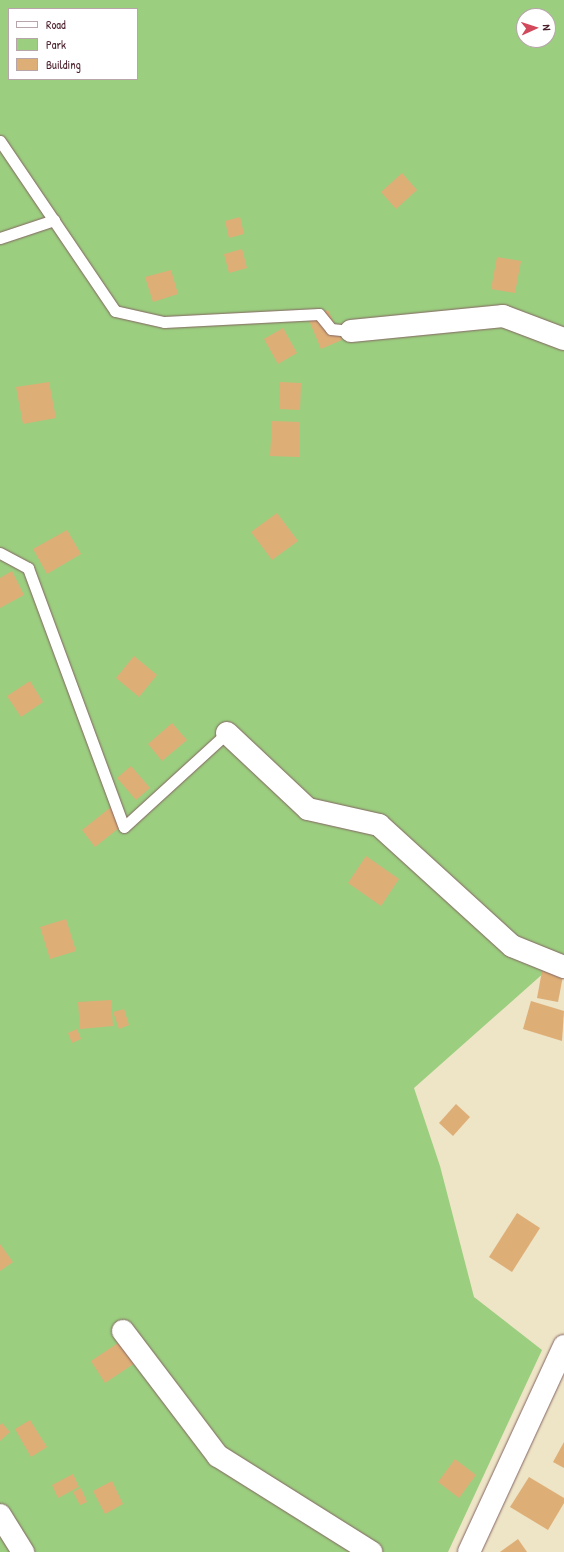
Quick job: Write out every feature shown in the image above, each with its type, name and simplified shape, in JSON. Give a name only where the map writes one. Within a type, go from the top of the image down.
[{"type":"street","points":[[352,331],[503,316],[564,340]]},
{"type":"street","points":[[227,733],[308,809],[379,825],[512,946],[564,967]]},
{"type":"street","points":[[123,1331],[218,1456],[371,1552]]},
{"type":"street","points":[[469,1552],[560,1368],[564,1346]]},
{"type":"street","points":[[0,1515],[24,1552]]},
{"type":"lane","points":[[0,141],[115,311],[164,322],[318,314],[331,329],[352,331]]},
{"type":"lane","points":[[0,238],[54,220]]},
{"type":"lane","points":[[0,553],[28,568],[124,827],[227,733]]},
{"type":"green space","points":[[0,0],[564,0],[564,955],[414,1088],[440,1166],[474,1297],[542,1350],[448,1552],[0,1552]]},
{"type":"building","points":[[402,173],[417,190],[396,209],[381,192]]},
{"type":"building","points":[[240,217],[244,234],[229,238],[225,221]]},
{"type":"building","points":[[242,249],[247,268],[229,273],[224,254]]},
{"type":"building","points":[[497,257],[521,261],[515,293],[491,289]]},
{"type":"building","points":[[171,270],[178,294],[153,302],[145,277]]},
{"type":"building","points":[[328,310],[342,340],[321,349],[308,318]]},
{"type":"building","points":[[283,328],[297,353],[278,364],[264,339]]},
{"type":"building","points":[[49,382],[56,418],[23,424],[16,387]]},
{"type":"building","points":[[280,382],[301,383],[300,410],[279,409]]},
{"type":"building","points":[[272,421],[300,422],[299,457],[270,456]]},
{"type":"building","points":[[277,513],[298,541],[272,560],[251,532]]},
{"type":"building","points":[[67,530],[81,554],[47,574],[33,549]]},
{"type":"building","points":[[12,571],[24,595],[0,608],[0,578]]},
{"type":"building","points":[[134,656],[157,675],[139,697],[116,678]]},
{"type":"building","points":[[30,681],[43,702],[21,717],[7,696]]},
{"type":"building","points":[[172,723],[187,740],[162,761],[148,744]]},
{"type":"building","points":[[131,766],[150,788],[136,800],[117,778]]},
{"type":"building","points":[[111,807],[124,824],[95,847],[82,830]]},
{"type":"building","points":[[366,856],[399,879],[381,906],[348,883]]},
{"type":"building","points":[[66,919],[76,951],[50,959],[40,927]]},
{"type":"building","points":[[542,971],[563,976],[558,1002],[537,998]]},
{"type":"building","points":[[111,1000],[113,1026],[80,1029],[78,1002]]},
{"type":"building","points":[[531,1001],[564,1011],[562,1041],[523,1029]]},
{"type":"building","points":[[124,1009],[129,1025],[119,1029],[113,1012]]},
{"type":"building","points":[[77,1029],[81,1039],[72,1043],[68,1033]]},
{"type":"building","points":[[456,1104],[470,1117],[453,1136],[439,1123]]},
{"type":"building","points":[[517,1213],[540,1228],[512,1272],[489,1257]]},
{"type":"building","points":[[0,1244],[13,1262],[0,1271]]},
{"type":"building","points":[[124,1339],[138,1361],[105,1383],[91,1361]]},
{"type":"building","points":[[30,1420],[47,1447],[31,1457],[15,1429]]},
{"type":"building","points":[[2,1423],[10,1432],[0,1441],[0,1425]]},
{"type":"building","points":[[564,1442],[564,1468],[553,1462]]},
{"type":"building","points":[[455,1459],[476,1475],[459,1498],[438,1482]]},
{"type":"building","points":[[73,1474],[79,1487],[58,1498],[52,1485]]},
{"type":"building","points":[[529,1477],[564,1498],[564,1503],[548,1530],[510,1507]]},
{"type":"building","points":[[112,1481],[123,1504],[105,1514],[93,1491]]},
{"type":"building","points":[[81,1488],[87,1502],[80,1505],[73,1492]]},
{"type":"building","points":[[518,1539],[527,1552],[500,1552]]}]
